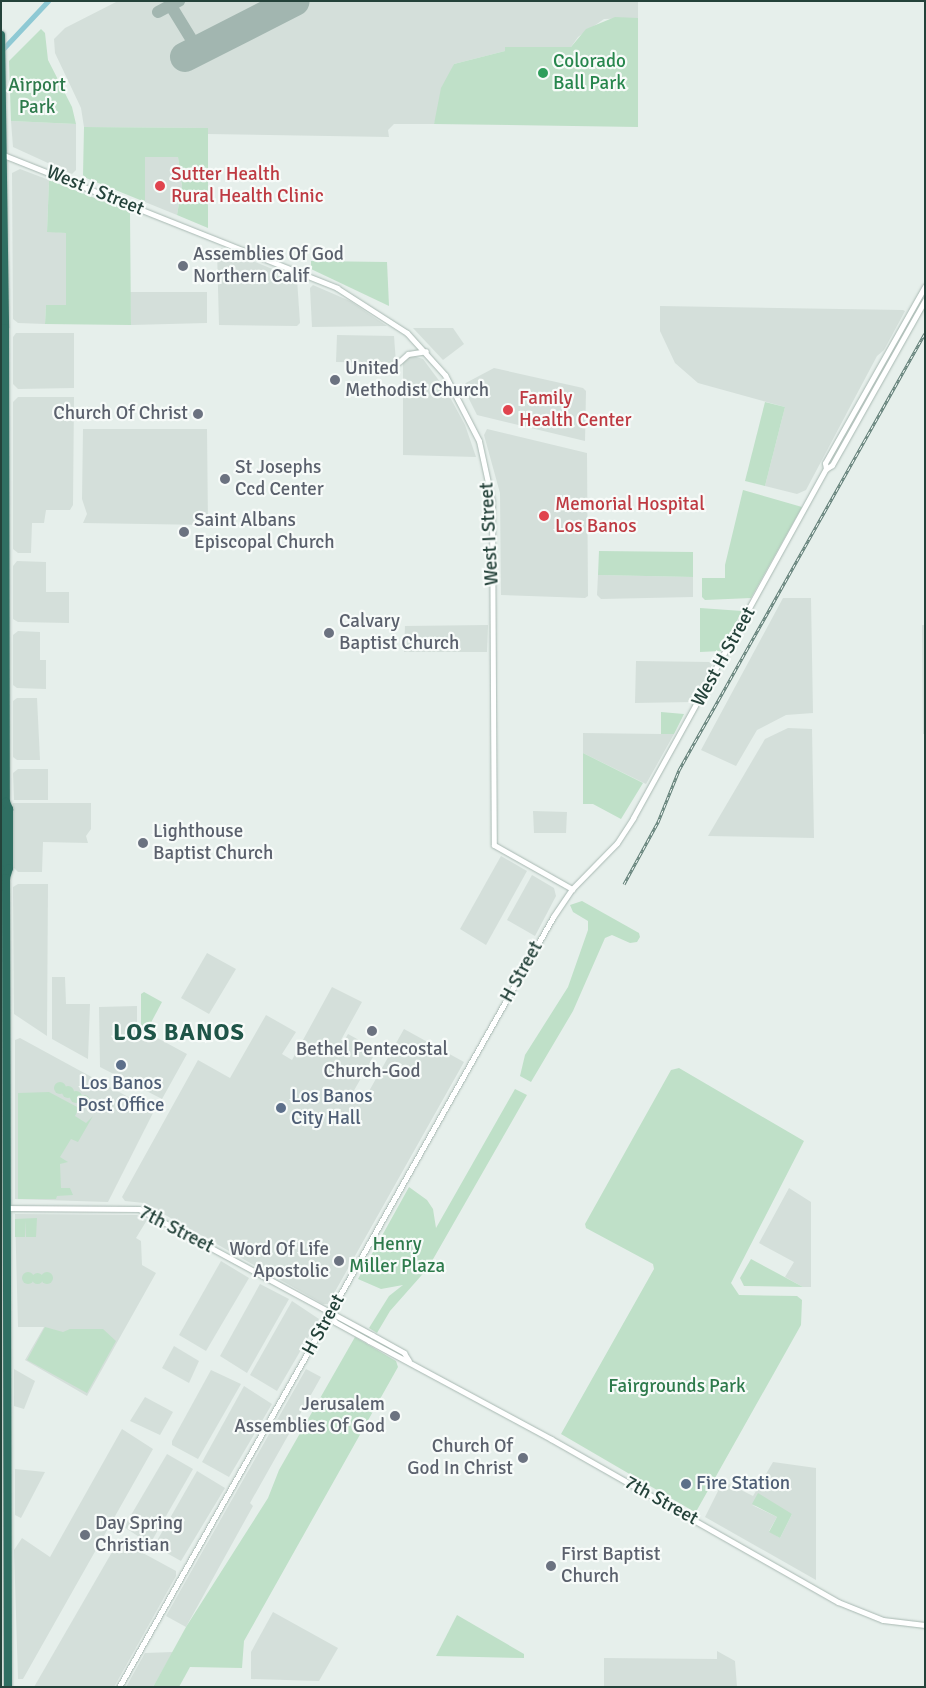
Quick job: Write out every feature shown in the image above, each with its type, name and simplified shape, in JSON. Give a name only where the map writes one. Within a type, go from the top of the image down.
[{"type":"highway","points":[[1,34],[6,802],[2,870],[6,878]]},
{"type":"highway","points":[[6,820],[9,848],[6,878],[8,1687]]},
{"type":"street","name":"West I Street","points":[[3,154],[330,285],[376,310],[426,352],[453,386],[474,427],[485,463],[492,501],[494,844],[572,890]]},
{"type":"street","name":"West H Street","points":[[826,469],[825,463],[925,286]]},
{"type":"street","name":"West H Street","points":[[617,843],[750,611],[826,469],[832,465],[925,300]]},
{"type":"street","points":[[903,325],[909,329]]},
{"type":"street","points":[[399,362],[408,354],[426,352]]},
{"type":"street","name":"H Street","points":[[119,1687],[549,923],[572,890],[617,843]]},
{"type":"street","name":"7th Street","points":[[6,1208],[139,1209],[404,1353],[409,1361],[838,1602],[883,1620],[922,1625]]},
{"type":"shaded area","points":[[118,1],[638,1],[638,18],[604,19],[578,37],[571,47],[506,47],[505,51],[454,64],[434,124],[394,124],[388,130],[389,137],[208,134],[208,128],[84,127],[81,108],[55,53],[54,39],[65,28]]},
{"type":"shaded area","points":[[11,121],[76,124],[76,170],[72,174],[13,147]]},
{"type":"shaded area","points":[[145,157],[178,157],[182,186],[177,215],[145,202]]},
{"type":"shaded area","points":[[20,169],[49,180],[47,231],[66,233],[66,305],[46,305],[45,324],[18,323],[13,319],[12,173]]},
{"type":"shaded area","points":[[221,248],[297,279],[300,323],[297,326],[219,325],[217,251]]},
{"type":"shaded area","points":[[313,285],[350,301],[387,326],[312,327],[310,288]]},
{"type":"shaded area","points":[[130,292],[207,292],[207,323],[131,325]]},
{"type":"shaded area","points":[[660,306],[905,311],[884,350],[877,356],[806,490],[797,494],[765,486],[785,407],[698,383],[675,363],[660,331]]},
{"type":"shaded area","points":[[413,328],[453,328],[464,344],[443,360]]},
{"type":"shaded area","points":[[16,333],[74,333],[74,388],[18,389],[13,384],[13,337]]},
{"type":"shaded area","points":[[337,335],[394,336],[396,363],[336,362]]},
{"type":"shaded area","points":[[410,355],[423,359],[446,390],[465,425],[476,457],[403,455],[403,363]]},
{"type":"shaded area","points":[[494,368],[583,388],[586,391],[585,441],[477,415],[462,385]]},
{"type":"shaded area","points":[[18,397],[74,397],[73,505],[70,510],[46,510],[44,523],[32,523],[31,553],[18,553],[13,549],[13,402]]},
{"type":"shaded area","points":[[83,429],[207,429],[208,525],[83,523],[87,514],[82,499]]},
{"type":"shaded area","name":"Memorial Hospital Los Banos","points":[[487,429],[587,453],[588,596],[585,598],[501,595],[500,493],[484,435]]},
{"type":"shaded area","points":[[17,561],[46,562],[46,592],[69,592],[69,623],[18,622],[13,619],[13,566]]},
{"type":"shaded area","points":[[598,575],[693,577],[693,597],[601,599],[597,595]]},
{"type":"shaded area","points":[[783,598],[811,598],[813,713],[786,715],[757,730],[736,766],[701,750]]},
{"type":"shaded area","points":[[488,625],[487,652],[404,652],[405,626]]},
{"type":"shaded area","points":[[922,625],[925,625],[925,734],[923,734]]},
{"type":"shaded area","points":[[18,631],[40,632],[40,660],[46,660],[46,689],[17,688],[13,685],[13,635]]},
{"type":"shaded area","points":[[636,661],[710,662],[712,666],[692,702],[635,703]]},
{"type":"shaded area","points":[[17,698],[37,698],[40,760],[17,760],[13,757],[13,701]]},
{"type":"shaded area","points":[[788,728],[812,729],[814,838],[708,836],[765,739]]},
{"type":"shaded area","points":[[583,733],[674,734],[646,784],[583,753]]},
{"type":"shaded area","points":[[18,769],[48,769],[48,800],[14,800],[13,773]]},
{"type":"shaded area","points":[[13,803],[91,803],[91,829],[86,836],[88,843],[43,842],[42,872],[18,872],[14,868]]},
{"type":"shaded area","points":[[533,811],[567,812],[566,833],[534,833]]},
{"type":"shaded area","points":[[501,856],[527,871],[486,945],[460,929]]},
{"type":"shaded area","points":[[532,875],[554,888],[556,896],[535,936],[507,920]]},
{"type":"shaded area","points":[[18,884],[48,884],[47,1036],[14,1014],[13,887]]},
{"type":"shaded area","points":[[207,953],[236,969],[209,1014],[181,998]]},
{"type":"shaded area","points":[[52,977],[65,977],[66,1004],[90,1004],[88,1059],[52,1039]]},
{"type":"shaded area","points":[[332,987],[362,1002],[341,1040],[344,1041],[348,1034],[377,1050],[352,1094],[364,1100],[404,1029],[464,1062],[328,1304],[323,1304],[144,1203],[125,1201],[122,1197],[198,1060],[230,1078],[266,1015],[296,1032],[282,1054],[292,1060]]},
{"type":"shaded area","points":[[137,1006],[137,1027],[187,1054],[162,1099],[100,1067],[99,1007]]},
{"type":"shaded area","points":[[20,1038],[154,1111],[108,1202],[15,1199],[15,1040]]},
{"type":"shaded area","points":[[789,1188],[811,1202],[811,1287],[803,1287],[785,1277],[794,1262],[759,1243]]},
{"type":"shaded area","points":[[15,1214],[137,1215],[147,1220],[136,1238],[141,1241],[142,1265],[156,1273],[87,1396],[25,1360],[44,1327],[18,1327]]},
{"type":"shaded area","points":[[221,1261],[249,1278],[206,1351],[179,1335]]},
{"type":"shaded area","points":[[260,1284],[289,1299],[247,1373],[220,1356]]},
{"type":"shaded area","points":[[292,1301],[319,1319],[277,1391],[250,1375]]},
{"type":"shaded area","points":[[174,1346],[199,1361],[189,1383],[162,1368]]},
{"type":"shaded area","points":[[14,1369],[35,1381],[24,1409],[14,1406]]},
{"type":"shaded area","points":[[306,1369],[321,1377],[250,1503],[253,1506],[186,1627],[166,1616]]},
{"type":"shaded area","points":[[211,1370],[241,1384],[198,1459],[172,1445],[172,1441]]},
{"type":"shaded area","points":[[244,1386],[272,1404],[229,1477],[202,1462]]},
{"type":"shaded area","points":[[145,1397],[173,1412],[160,1435],[130,1421]]},
{"type":"shaded area","points":[[122,1429],[153,1449],[23,1679],[18,1679],[14,1550],[22,1538],[50,1557]]},
{"type":"shaded area","points":[[167,1454],[193,1469],[150,1544],[124,1527]]},
{"type":"shaded area","points":[[773,1462],[816,1468],[816,1580],[705,1517],[723,1481],[753,1496]],"holes":[[[752,1505],[792,1514],[780,1538],[769,1531],[777,1517]]]},
{"type":"shaded area","points":[[15,1469],[45,1472],[21,1518],[15,1515]]},
{"type":"shaded area","points":[[197,1471],[225,1488],[181,1561],[154,1546]]},
{"type":"shaded area","points":[[119,1540],[176,1571],[176,1576],[114,1687],[34,1687]]},
{"type":"shaded area","points":[[273,1612],[338,1648],[319,1681],[251,1679],[251,1652]]},
{"type":"shaded area","points":[[717,1651],[735,1661],[737,1687],[604,1687],[604,1658],[717,1659]]},
{"type":"shaded area","points":[[173,1652],[153,1687],[126,1687],[145,1653]]},
{"type":"green space","name":"Colorado Ball Park","points":[[615,17],[638,18],[638,127],[434,124],[441,88],[454,64],[505,51],[505,47],[571,47],[586,29]]},
{"type":"green space","name":"Airport Park","points":[[41,29],[45,33],[48,60],[72,107],[76,124],[11,121],[9,61]]},
{"type":"green space","points":[[84,127],[208,128],[208,228],[177,215],[182,186],[178,157],[145,157],[145,202],[86,178],[83,175]]},
{"type":"green space","points":[[49,180],[130,212],[131,325],[45,324],[46,305],[66,305],[66,233],[47,232]]},
{"type":"green space","points":[[311,261],[387,262],[389,306],[311,269]]},
{"type":"green space","points":[[765,402],[785,407],[765,486],[745,481]]},
{"type":"green space","points":[[743,490],[802,507],[751,598],[705,600],[702,597],[702,578],[725,578],[725,565]]},
{"type":"green space","points":[[599,551],[693,552],[693,577],[598,575]]},
{"type":"green space","points":[[700,608],[742,611],[721,651],[700,652]]},
{"type":"green space","points":[[661,712],[684,714],[674,734],[661,734]]},
{"type":"green space","points":[[583,753],[643,783],[621,819],[593,804],[583,804]]},
{"type":"green space","points":[[582,901],[639,933],[640,937],[637,942],[630,943],[612,935],[605,938],[573,1011],[531,1082],[520,1076],[525,1055],[568,987],[588,930],[588,921],[573,912],[570,905]]},
{"type":"green space","points":[[144,992],[162,1002],[146,1032],[141,1029],[141,994]]},
{"type":"green space","name":"Fairgrounds Park","points":[[679,1068],[804,1141],[731,1283],[739,1295],[797,1296],[802,1300],[801,1325],[697,1510],[693,1511],[561,1434],[654,1269],[653,1264],[586,1228],[585,1224],[671,1070]]},
{"type":"green space","points":[[58,1082],[62,1082],[66,1088],[62,1094],[58,1094],[54,1090],[54,1086]]},
{"type":"green space","points":[[66,1086],[70,1086],[74,1092],[70,1098],[66,1098],[62,1094],[62,1090]]},
{"type":"green space","name":"Henry Miller Plaza","points":[[515,1089],[527,1095],[428,1268],[390,1311],[377,1333],[369,1328],[389,1296],[403,1285],[381,1289],[358,1279],[409,1187],[427,1200],[433,1209],[436,1228]]},
{"type":"green space","points":[[74,1091],[78,1091],[82,1097],[78,1103],[74,1103],[70,1099],[70,1095]]},
{"type":"green space","points":[[49,1092],[79,1108],[75,1116],[86,1123],[93,1116],[78,1142],[71,1139],[60,1157],[68,1162],[60,1164],[61,1188],[70,1188],[73,1195],[57,1196],[56,1199],[18,1199],[18,1093]]},
{"type":"green space","points":[[82,1095],[86,1095],[90,1101],[86,1107],[82,1107],[78,1103],[78,1099]]},
{"type":"green space","points":[[37,1218],[36,1237],[26,1237],[26,1220],[25,1237],[15,1237],[15,1219]]},
{"type":"green space","points":[[751,1259],[803,1287],[744,1286],[740,1278]]},
{"type":"green space","points":[[26,1272],[30,1272],[34,1278],[30,1284],[26,1284],[22,1280],[22,1276]]},
{"type":"green space","points":[[37,1272],[43,1278],[37,1284],[31,1278]]},
{"type":"green space","points":[[45,1272],[49,1272],[53,1278],[49,1284],[45,1284],[41,1280],[41,1276]]},
{"type":"green space","points":[[45,1327],[63,1332],[70,1329],[103,1329],[116,1341],[87,1393],[27,1360]]},
{"type":"green space","points":[[355,1337],[396,1361],[398,1367],[244,1641],[242,1668],[190,1667],[179,1687],[153,1687],[186,1627],[268,1498],[279,1470]]},
{"type":"green space","points":[[758,1493],[792,1514],[780,1538],[769,1532],[777,1517],[752,1504]]},
{"type":"green space","points":[[457,1615],[524,1654],[524,1658],[436,1656]]},
{"type":"waterway","points":[[2,50],[48,1]]},
{"type":"taxiway","points":[[158,12],[179,1]]},
{"type":"taxiway","points":[[171,6],[198,50]]},
{"type":"runway","points":[[185,57],[295,1]]},
{"type":"railway","points":[[624,884],[658,822],[679,770],[925,333]]},
{"type":"place","name":"Colorado Ball Park","points":[[543,73]]},
{"type":"place","name":"Sutter Health Rural Health Clinic","points":[[160,186]]},
{"type":"place","name":"Assemblies Of God Northern Calif","points":[[183,266]]},
{"type":"place","name":"United Methodist Church","points":[[335,380]]},
{"type":"place","name":"Family Health Center","points":[[508,410]]},
{"type":"place","name":"Church Of Christ","points":[[198,414]]},
{"type":"place","name":"St Josephs Ccd Center","points":[[225,479]]},
{"type":"place","name":"Memorial Hospital Los Banos","points":[[544,516]]},
{"type":"place","name":"Saint Albans Episcopal Church","points":[[184,532]]},
{"type":"place","name":"Calvary Baptist Church","points":[[329,633]]},
{"type":"place","name":"Lighthouse Baptist Church","points":[[143,843]]},
{"type":"place","name":"Bethel Pentecostal Church-God","points":[[372,1031]]},
{"type":"place","name":"Los Banos Post Office","points":[[121,1065]]},
{"type":"place","name":"Los Banos City Hall","points":[[281,1108]]},
{"type":"place","name":"Word Of Life Apostolic","points":[[339,1261]]},
{"type":"place","name":"Jerusalem Assemblies Of God","points":[[395,1416]]},
{"type":"place","name":"Church Of God In Christ","points":[[523,1458]]},
{"type":"place","name":"Fire Station","points":[[686,1484]]},
{"type":"place","name":"Day Spring Christian","points":[[85,1535]]},
{"type":"place","name":"First Baptist Church","points":[[551,1566]]},
{"type":"district","name":"LOS BANOS","points":[[179,1033]]}]
